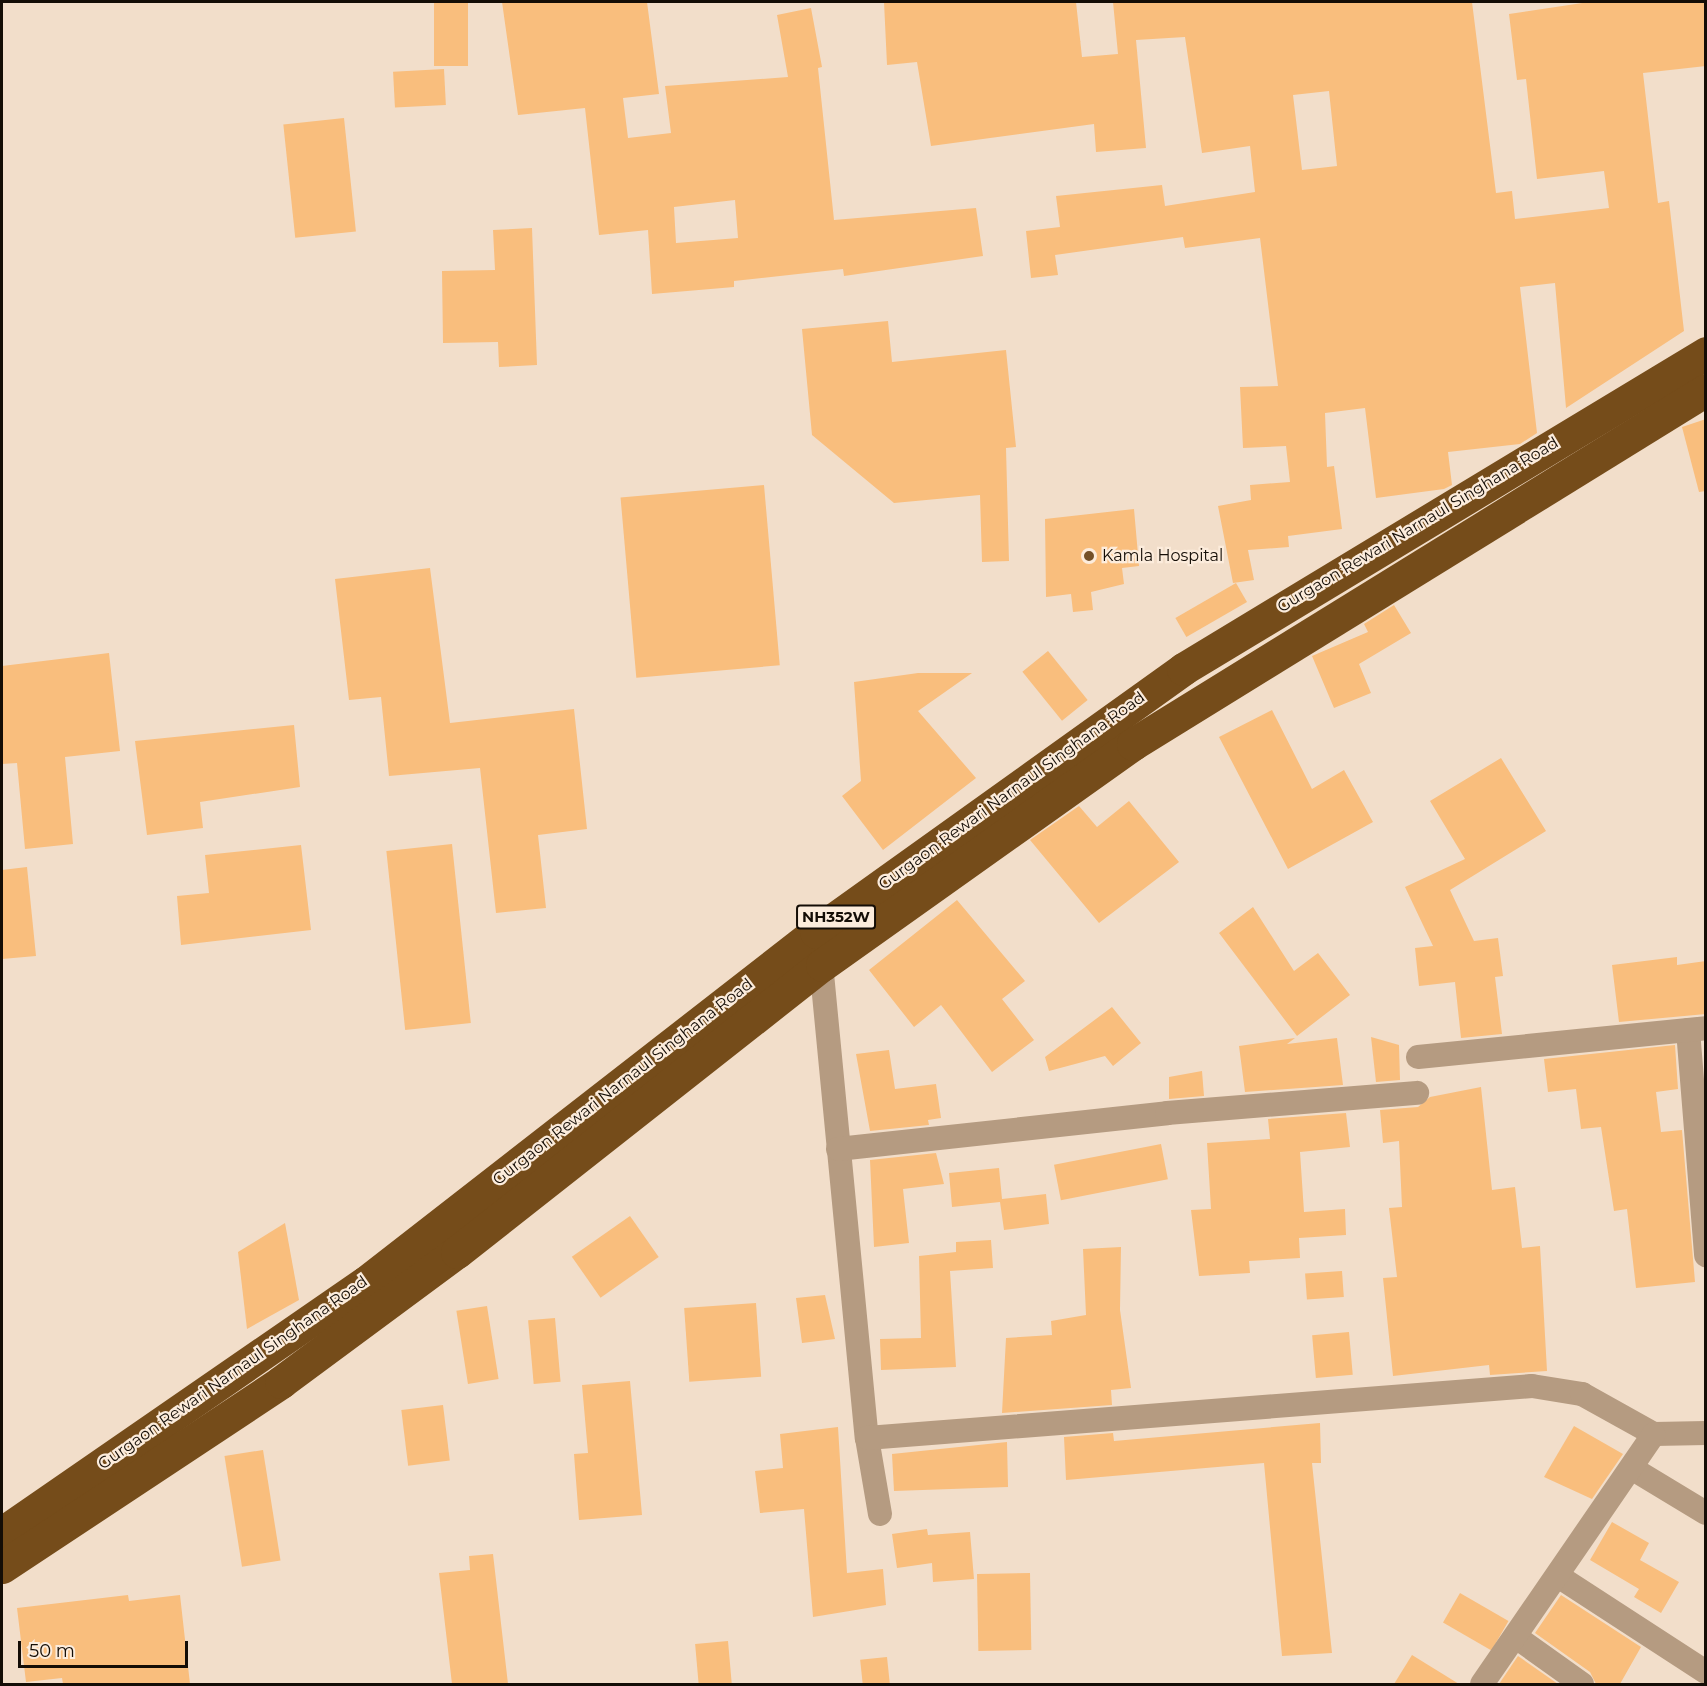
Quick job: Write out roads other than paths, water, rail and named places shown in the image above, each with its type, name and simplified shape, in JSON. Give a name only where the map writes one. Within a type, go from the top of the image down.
[{"type":"highway","name":"Gurgaon Rewari Narnaul Singhana Road","points":[[2,1533],[366,1282],[816,932],[1183,669],[1706,353]]},
{"type":"highway","name":"NH352W","points":[[2,1567],[290,1376],[822,965],[1133,744],[1706,390]]},
{"type":"street","points":[[816,932],[822,965],[867,1438],[880,1514]]},
{"type":"street","points":[[1418,1057],[1697,1029],[1706,1255]]},
{"type":"street","points":[[838,1149],[1167,1113],[1417,1093]]},
{"type":"street","points":[[867,1438],[1532,1386],[1582,1394],[1654,1434],[1706,1433]]},
{"type":"street","points":[[1482,1684],[1633,1469],[1654,1434]]},
{"type":"street","points":[[1633,1469],[1706,1513]]},
{"type":"street","points":[[1558,1576],[1706,1672]]},
{"type":"street","points":[[1516,1637],[1582,1684]]},
{"type":"place","name":"Kamla Hospital","points":[[1089,556]]}]
